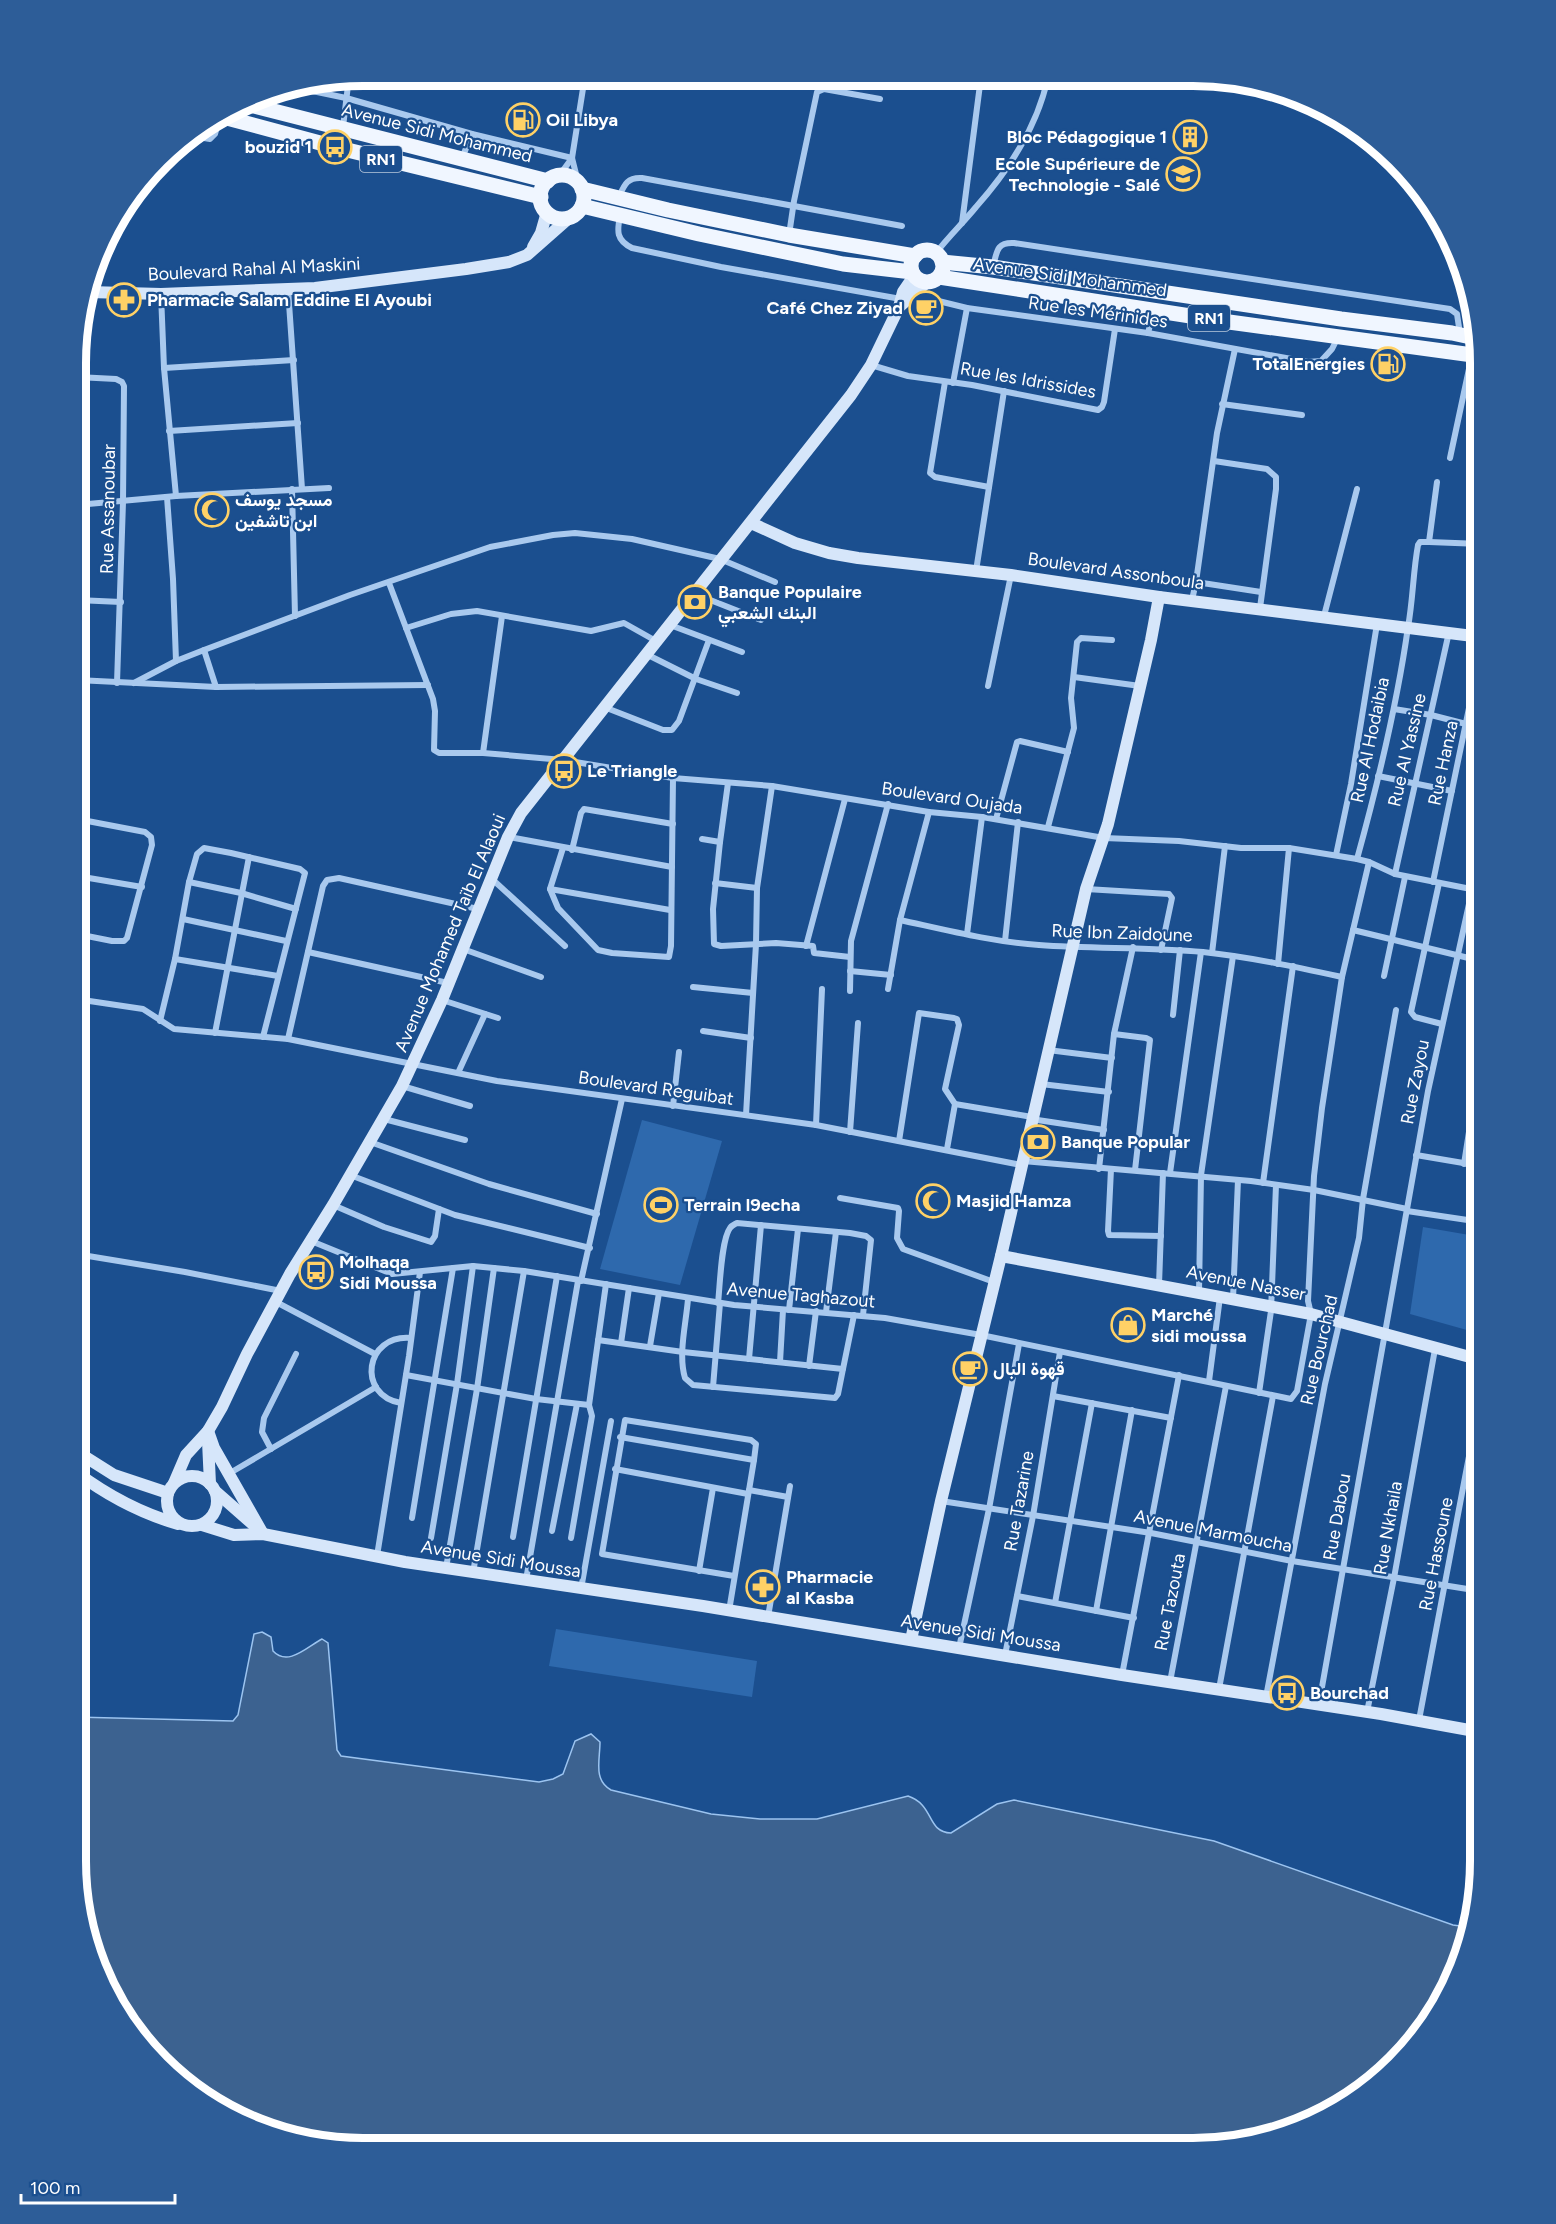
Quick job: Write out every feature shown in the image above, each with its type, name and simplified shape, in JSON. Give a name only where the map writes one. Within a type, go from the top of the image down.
[{"type":"main road","name":"Avenue Sidi Mohammed","points":[[260,105],[461,160],[554,178]]},
{"type":"main road","name":"Avenue Sidi Mohammed","points":[[229,120],[541,197]]},
{"type":"main road","name":"RN1","points":[[554,178],[569,177],[580,185],[618,199],[789,235],[915,256],[925,250],[928,270]]},
{"type":"main road","points":[[554,178],[543,188],[541,197],[547,212],[557,218],[569,218],[582,206],[584,198],[580,185]]},
{"type":"main road","name":"Avenue Sidi Mohammed","points":[[582,206],[699,234],[843,264],[928,270],[1154,309],[1470,354]]},
{"type":"main road","points":[[915,256],[911,265],[928,270]]},
{"type":"main road","name":"Avenue Sidi Mohammed","points":[[928,270],[993,267],[1468,336]]},
{"type":"main road","points":[[1372,341],[1373,323]]},
{"type":"main road","points":[[1417,347],[1418,329]]},
{"type":"street","points":[[343,129],[348,86]]},
{"type":"street","points":[[580,185],[572,158],[583,86]]},
{"type":"street","points":[[962,224],[980,86]]},
{"type":"street","points":[[928,270],[1000,177],[1027,135],[1042,102],[1046,86]]},
{"type":"street","points":[[789,235],[817,92],[824,89],[880,99]]},
{"type":"street","name":"Avenue Sidi Mohammed","points":[[310,91],[572,158]]},
{"type":"street","name":"Avenue Sidi Mohammed","points":[[201,138],[210,140],[217,127]]},
{"type":"street","points":[[461,160],[472,134]]},
{"type":"street","points":[[554,178],[572,158]]},
{"type":"street","points":[[618,199],[626,182],[634,177],[902,226]]},
{"type":"street","points":[[527,255],[539,237],[547,212]]},
{"type":"street","points":[[621,215],[617,232],[624,244],[632,248],[900,303]]},
{"type":"street","name":"Boulevard Rahal Al Maskini","points":[[95,292],[161,294],[288,289],[346,285],[466,269],[509,262],[527,255],[569,218]]},
{"type":"street","points":[[993,267],[998,248],[1002,244],[1005,242],[1023,244],[1450,309],[1457,314],[1468,336]]},
{"type":"street","name":"Avenue Mohamed Taïb El Alaoui","points":[[900,303],[914,295],[928,270]]},
{"type":"street","name":"Avenue Mohamed Taïb El Alaoui","points":[[171,1488],[186,1455],[208,1431],[222,1407],[247,1354],[402,1086],[442,1000],[508,837],[526,806],[823,432],[870,365],[900,303],[928,270]]},
{"type":"street","points":[[288,289],[302,489]]},
{"type":"street","points":[[161,294],[164,368],[176,495]]},
{"type":"street","name":"Rue les Mérinides","points":[[914,295],[967,308],[1148,333],[1318,362],[1332,349],[1338,337]]},
{"type":"street","points":[[953,382],[967,308]]},
{"type":"street","points":[[1148,333],[1154,309]]},
{"type":"street","name":"Rue les Idrissides","points":[[870,365],[908,376],[1004,391],[1090,410],[1100,410],[1104,402],[1115,329]]},
{"type":"street","points":[[1192,600],[1222,404],[1235,349]]},
{"type":"street","points":[[164,368],[294,360]]},
{"type":"street","name":"Rue Assanoubar","points":[[86,377],[116,379],[123,383],[125,410],[117,683]]},
{"type":"street","points":[[1450,458],[1470,379]]},
{"type":"street","points":[[945,382],[930,473],[935,477],[989,487]]},
{"type":"street","points":[[976,571],[1004,391]]},
{"type":"street","points":[[1222,404],[1302,415]]},
{"type":"street","points":[[170,431],[298,423]]},
{"type":"street","points":[[1214,461],[1267,469],[1276,477],[1260,592],[1260,608]]},
{"type":"street","points":[[1437,482],[1429,542],[1470,544]]},
{"type":"street","points":[[86,505],[176,495],[329,488]]},
{"type":"street","points":[[292,489],[295,616]]},
{"type":"street","points":[[1324,616],[1357,489]]},
{"type":"street","points":[[167,496],[176,661]]},
{"type":"street","name":"Boulevard Assonboula","points":[[751,523],[795,543],[829,553],[1470,635]]},
{"type":"street","points":[[134,683],[176,661],[388,583],[490,547],[553,535],[574,533],[632,539],[720,559],[775,582]]},
{"type":"street","name":"Rue Al Hodaibia","points":[[1357,860],[1394,709],[1408,626],[1418,544],[1429,542]]},
{"type":"street","points":[[988,686],[1011,575]]},
{"type":"street","points":[[1196,582],[1260,592]]},
{"type":"street","points":[[86,681],[216,687],[428,685],[388,583]]},
{"type":"street","points":[[694,593],[761,620]]},
{"type":"street","points":[[911,1640],[941,1501],[1001,1256],[1072,946],[1086,889],[1104,838],[1159,597]]},
{"type":"street","points":[[86,600],[121,602]]},
{"type":"street","points":[[406,628],[470,611],[591,631],[624,623],[657,642]]},
{"type":"street","points":[[483,753],[502,616]]},
{"type":"street","points":[[1336,855],[1377,623]]},
{"type":"street","points":[[670,625],[742,652]]},
{"type":"street","name":"Rue Al Yassine","points":[[1395,874],[1449,632]]},
{"type":"street","points":[[1048,827],[1074,728],[1071,698],[1079,639],[1112,640]]},
{"type":"street","points":[[603,707],[670,731],[679,721],[710,640]]},
{"type":"street","points":[[204,650],[216,687]]},
{"type":"street","points":[[648,655],[696,679],[737,693]]},
{"type":"street","points":[[1074,677],[1140,686]]},
{"type":"street","name":"Boulevard Oujada","points":[[428,685],[434,706],[434,750],[437,752],[483,753],[563,760],[673,778],[772,786],[929,812],[1018,822],[1104,838],[1159,839],[1224,846],[1289,848],[1369,862],[1405,877],[1470,889]]},
{"type":"street","name":"Rue Hanza","points":[[1442,1024],[1412,1015],[1470,704]]},
{"type":"street","points":[[1394,709],[1466,724]]},
{"type":"street","points":[[996,819],[1017,742],[1068,752]]},
{"type":"street","points":[[1378,776],[1452,791]]},
{"type":"street","points":[[563,848],[550,889],[562,913],[596,949],[603,952],[669,957],[673,778]]},
{"type":"street","points":[[729,783],[715,883],[712,937],[714,944],[721,946],[776,943],[813,946],[814,953],[850,957]]},
{"type":"street","points":[[746,1115],[757,888],[772,786]]},
{"type":"street","points":[[806,946],[845,798]]},
{"type":"street","points":[[850,991],[851,941],[888,804]]},
{"type":"street","points":[[572,850],[584,809],[673,824]]},
{"type":"street","points":[[888,989],[900,920],[929,812]]},
{"type":"street","points":[[967,933],[982,817]]},
{"type":"street","points":[[86,821],[149,834],[153,845],[126,940],[112,941],[86,936]]},
{"type":"street","points":[[1005,941],[1018,822]]},
{"type":"street","points":[[508,837],[672,867]]},
{"type":"street","points":[[702,840],[720,842]]},
{"type":"street","points":[[1212,953],[1224,846]]},
{"type":"street","points":[[1278,964],[1289,848]]},
{"type":"street","points":[[160,1021],[175,959],[189,882],[197,854],[201,849],[249,857],[304,872],[263,1037]]},
{"type":"street","points":[[215,1033],[249,857]]},
{"type":"street","points":[[1311,1314],[1308,1301],[1314,1190],[1322,1108],[1342,977],[1369,862]]},
{"type":"street","points":[[1384,976],[1405,877]]},
{"type":"street","points":[[86,878],[142,887]]},
{"type":"street","points":[[288,1039],[323,886],[331,878],[478,909]]},
{"type":"street","points":[[492,879],[565,946]]},
{"type":"street","points":[[189,882],[241,893],[296,909]]},
{"type":"street","points":[[715,883],[757,888]]},
{"type":"street","points":[[550,889],[670,910]]},
{"type":"street","points":[[1086,889],[1169,894],[1172,898],[1161,950]]},
{"type":"street","name":"Rue Zayou","points":[[1383,1335],[1442,1024],[1470,899]]},
{"type":"street","points":[[183,919],[286,941]]},
{"type":"street","name":"Rue Ibn Zaidoune","points":[[900,920],[1005,941],[1212,953],[1293,966],[1342,977]]},
{"type":"street","points":[[1353,930],[1470,959]]},
{"type":"street","points":[[1099,1169],[1114,1034],[1132,947]]},
{"type":"street","points":[[463,949],[541,977]]},
{"type":"street","points":[[1173,1015],[1180,950]]},
{"type":"street","points":[[308,952],[448,983]]},
{"type":"street","points":[[1159,1285],[1166,1173],[1201,952]]},
{"type":"street","points":[[1198,1292],[1201,1175],[1233,956]]},
{"type":"street","points":[[175,959],[278,976]]},
{"type":"street","points":[[1263,1183],[1293,966]]},
{"type":"street","points":[[850,971],[891,975]]},
{"type":"street","points":[[693,987],[753,993]]},
{"type":"street","points":[[816,1125],[822,989]]},
{"type":"street","name":"Boulevard Reguibat","points":[[86,1000],[143,1009],[174,1029],[288,1039],[497,1082],[816,1125],[1022,1163],[1201,1175],[1314,1190],[1407,1210],[1470,1220]]},
{"type":"street","points":[[442,1000],[498,1018]]},
{"type":"street","name":"Rue Bourchad","points":[[1266,1697],[1325,1384],[1359,1238],[1396,1010]]},
{"type":"street","points":[[899,1141],[919,1013],[954,1018],[959,1022],[945,1089],[955,1104],[947,1149]]},
{"type":"street","points":[[458,1073],[485,1014]]},
{"type":"street","points":[[850,1132],[858,1023]]},
{"type":"street","points":[[703,1031],[751,1038]]},
{"type":"street","points":[[1114,1034],[1150,1040],[1136,1170]]},
{"type":"street","points":[[1048,1050],[1112,1058]]},
{"type":"street","points":[[673,1106],[679,1052]]},
{"type":"street","points":[[1040,1084],[1108,1092]]},
{"type":"street","points":[[402,1086],[470,1106]]},
{"type":"street","points":[[526,1580],[580,1281],[590,1248],[622,1099]]},
{"type":"street","points":[[955,1104],[1104,1130]]},
{"type":"street","points":[[383,1118],[465,1140]]},
{"type":"street","points":[[1464,1164],[1470,1137]]},
{"type":"street","points":[[370,1142],[489,1184],[597,1214]]},
{"type":"street","points":[[1416,1155],[1470,1165]]},
{"type":"street","points":[[1111,1169],[1109,1235],[1161,1236]]},
{"type":"street","points":[[350,1175],[468,1219],[590,1248]]},
{"type":"street","points":[[1209,1381],[1227,1298],[1238,1180]]},
{"type":"street","points":[[1259,1393],[1270,1306],[1275,1185]]},
{"type":"street","points":[[840,1198],[898,1208],[897,1238],[903,1249],[994,1282]]},
{"type":"street","points":[[333,1205],[384,1227],[431,1242],[435,1236],[439,1209]]},
{"type":"street","points":[[713,1386],[724,1249],[730,1228],[737,1223],[861,1234],[871,1240],[862,1316]]},
{"type":"street","points":[[749,1359],[761,1225]]},
{"type":"street","points":[[780,1362],[798,1229]]},
{"type":"street","points":[[826,1312],[836,1232]]},
{"type":"street","name":"Avenue Taghazout","points":[[311,1241],[385,1272],[400,1275],[473,1266],[524,1271],[719,1303],[918,1323],[1291,1399],[1297,1391],[1311,1314]]},
{"type":"street","points":[[86,1256],[185,1272],[279,1297],[375,1354]]},
{"type":"street","name":"Avenue Nasser","points":[[1001,1256],[1311,1314],[1470,1358]]},
{"type":"street","points":[[431,1538],[457,1384],[473,1266]]},
{"type":"street","points":[[412,1518],[453,1268]]},
{"type":"street","points":[[446,1569],[477,1389],[494,1268]]},
{"type":"street","points":[[473,1573],[524,1271]]},
{"type":"street","points":[[377,1557],[420,1272]]},
{"type":"street","points":[[513,1537],[557,1276]]},
{"type":"street","points":[[571,1538],[592,1416],[589,1405],[606,1284]]},
{"type":"street","points":[[621,1343],[629,1288]]},
{"type":"street","points":[[650,1346],[659,1293]]},
{"type":"street","points":[[688,1299],[682,1352],[684,1376],[686,1380],[695,1385],[835,1398],[838,1394],[854,1315]]},
{"type":"street","points":[[809,1366],[816,1311]]},
{"type":"street","name":"Rue Dabou","points":[[1319,1705],[1383,1335]]},
{"type":"street","points":[[401,1403],[389,1400],[376,1387],[371,1373],[375,1354],[384,1344],[392,1340],[411,1338]]},
{"type":"street","points":[[598,1340],[682,1352],[843,1369]]},
{"type":"street","points":[[959,1648],[989,1509],[1019,1344]]},
{"type":"street","name":"Rue Nkhaila","points":[[1367,1712],[1436,1349]]},
{"type":"street","name":"Rue Tazarine","points":[[1005,1655],[1033,1516],[1060,1352]]},
{"type":"street","points":[[271,1449],[262,1432],[264,1418],[296,1354]]},
{"type":"street","points":[[1122,1676],[1151,1533],[1179,1375]]},
{"type":"street","points":[[406,1376],[504,1394],[589,1405]]},
{"type":"street","name":"Rue Tazouta","points":[[1170,1682],[1226,1386]]},
{"type":"street","points":[[230,1473],[376,1387]]},
{"type":"street","points":[[1053,1396],[1171,1418]]},
{"type":"street","points":[[1219,1689],[1273,1396]]},
{"type":"street","points":[[1055,1603],[1092,1403]]},
{"type":"street","points":[[552,1531],[577,1404]]},
{"type":"street","points":[[1096,1611],[1132,1410]]},
{"type":"street","points":[[729,1611],[735,1576],[749,1492],[756,1446],[751,1440],[625,1420],[620,1437],[602,1554],[735,1576]]},
{"type":"street","points":[[581,1589],[611,1421]]},
{"type":"street","points":[[208,1431],[214,1448],[263,1534]]},
{"type":"street","points":[[86,1479],[131,1508],[153,1517],[195,1527],[202,1525],[213,1514],[217,1499],[212,1488],[208,1431]]},
{"type":"street","points":[[620,1437],[754,1460]]},
{"type":"street","name":"Rue Hassoune","points":[[1418,1721],[1446,1585],[1470,1449]]},
{"type":"street","points":[[86,1457],[114,1475],[171,1488]]},
{"type":"street","points":[[615,1469],[713,1488],[788,1497]]},
{"type":"street","points":[[183,1525],[176,1521],[167,1506],[171,1488],[181,1479],[196,1477],[212,1488],[263,1534]]},
{"type":"street","points":[[768,1617],[790,1486]]},
{"type":"street","points":[[699,1571],[713,1488]]},
{"type":"street","name":"Avenue Marmoucha","points":[[941,1501],[1151,1533],[1292,1561],[1470,1590]]},
{"type":"street","name":"Avenue Sidi Moussa","points":[[202,1525],[234,1535],[263,1534],[446,1569],[768,1617],[1122,1676],[1219,1689],[1470,1730]]},
{"type":"street","points":[[1017,1596],[1134,1618]]},
{"type":"shaded area","name":"Terrain l9echa","points":[[642,1120],[722,1141],[680,1285],[600,1269]]},
{"type":"shaded area","points":[[1423,1227],[1470,1235],[1470,1331],[1410,1314]]},
{"type":"shaded area","points":[[556,1629],[757,1661],[752,1697],[549,1666]]},
{"type":"shaded area","points":[[262,1632],[271,1637],[273,1651],[285,1657],[298,1654],[322,1639],[328,1643],[337,1750],[341,1756],[539,1782],[563,1774],[575,1741],[591,1734],[600,1742],[600,1775],[605,1786],[611,1790],[711,1814],[760,1819],[817,1819],[908,1796],[923,1805],[938,1828],[951,1833],[997,1804],[1014,1800],[1214,1841],[1453,1925],[1463,1926],[1461,1933],[1442,1984],[1424,2015],[1402,2044],[1376,2070],[1347,2092],[1316,2110],[1283,2124],[1248,2133],[1212,2138],[344,2138],[291,2129],[240,2110],[209,2092],[180,2070],[154,2044],[132,2015],[107,1968],[95,1933],[86,1880],[86,1717],[233,1721],[238,1715],[254,1634]]},
{"type":"place","name":"Oil Libya","points":[[523,120]]},
{"type":"place","name":"Bloc Pédagogique 1","points":[[1190,137]]},
{"type":"place","name":"bouzid 1","points":[[335,147]]},
{"type":"place","name":"Ecole Supérieure de Technologie - Salé","points":[[1183,174]]},
{"type":"place","name":"Pharmacie Salam Eddine El Ayoubi","points":[[124,300]]},
{"type":"place","name":"Café Chez Ziyad","points":[[926,308]]},
{"type":"place","name":"TotalEnergies","points":[[1388,364]]},
{"type":"place","name":"مسجد يوسف ابن تاشفين","points":[[212,510]]},
{"type":"place","name":"Banque Populaire البنك الشعبي","points":[[695,602]]},
{"type":"place","name":"Le Triangle","points":[[564,771]]},
{"type":"place","name":"Banque Popular","points":[[1038,1142]]},
{"type":"place","name":"Masjid Hamza","points":[[933,1201]]},
{"type":"place","name":"Terrain l9echa","points":[[661,1205]]},
{"type":"place","name":"Molhaqa Sidi Moussa","points":[[316,1272]]},
{"type":"place","name":"Marché sidi moussa","points":[[1128,1325]]},
{"type":"place","name":"قهوة البال","points":[[970,1369]]},
{"type":"place","name":"Pharmacie al Kasba","points":[[763,1587]]},
{"type":"place","name":"Bourchad","points":[[1287,1693]]}]
